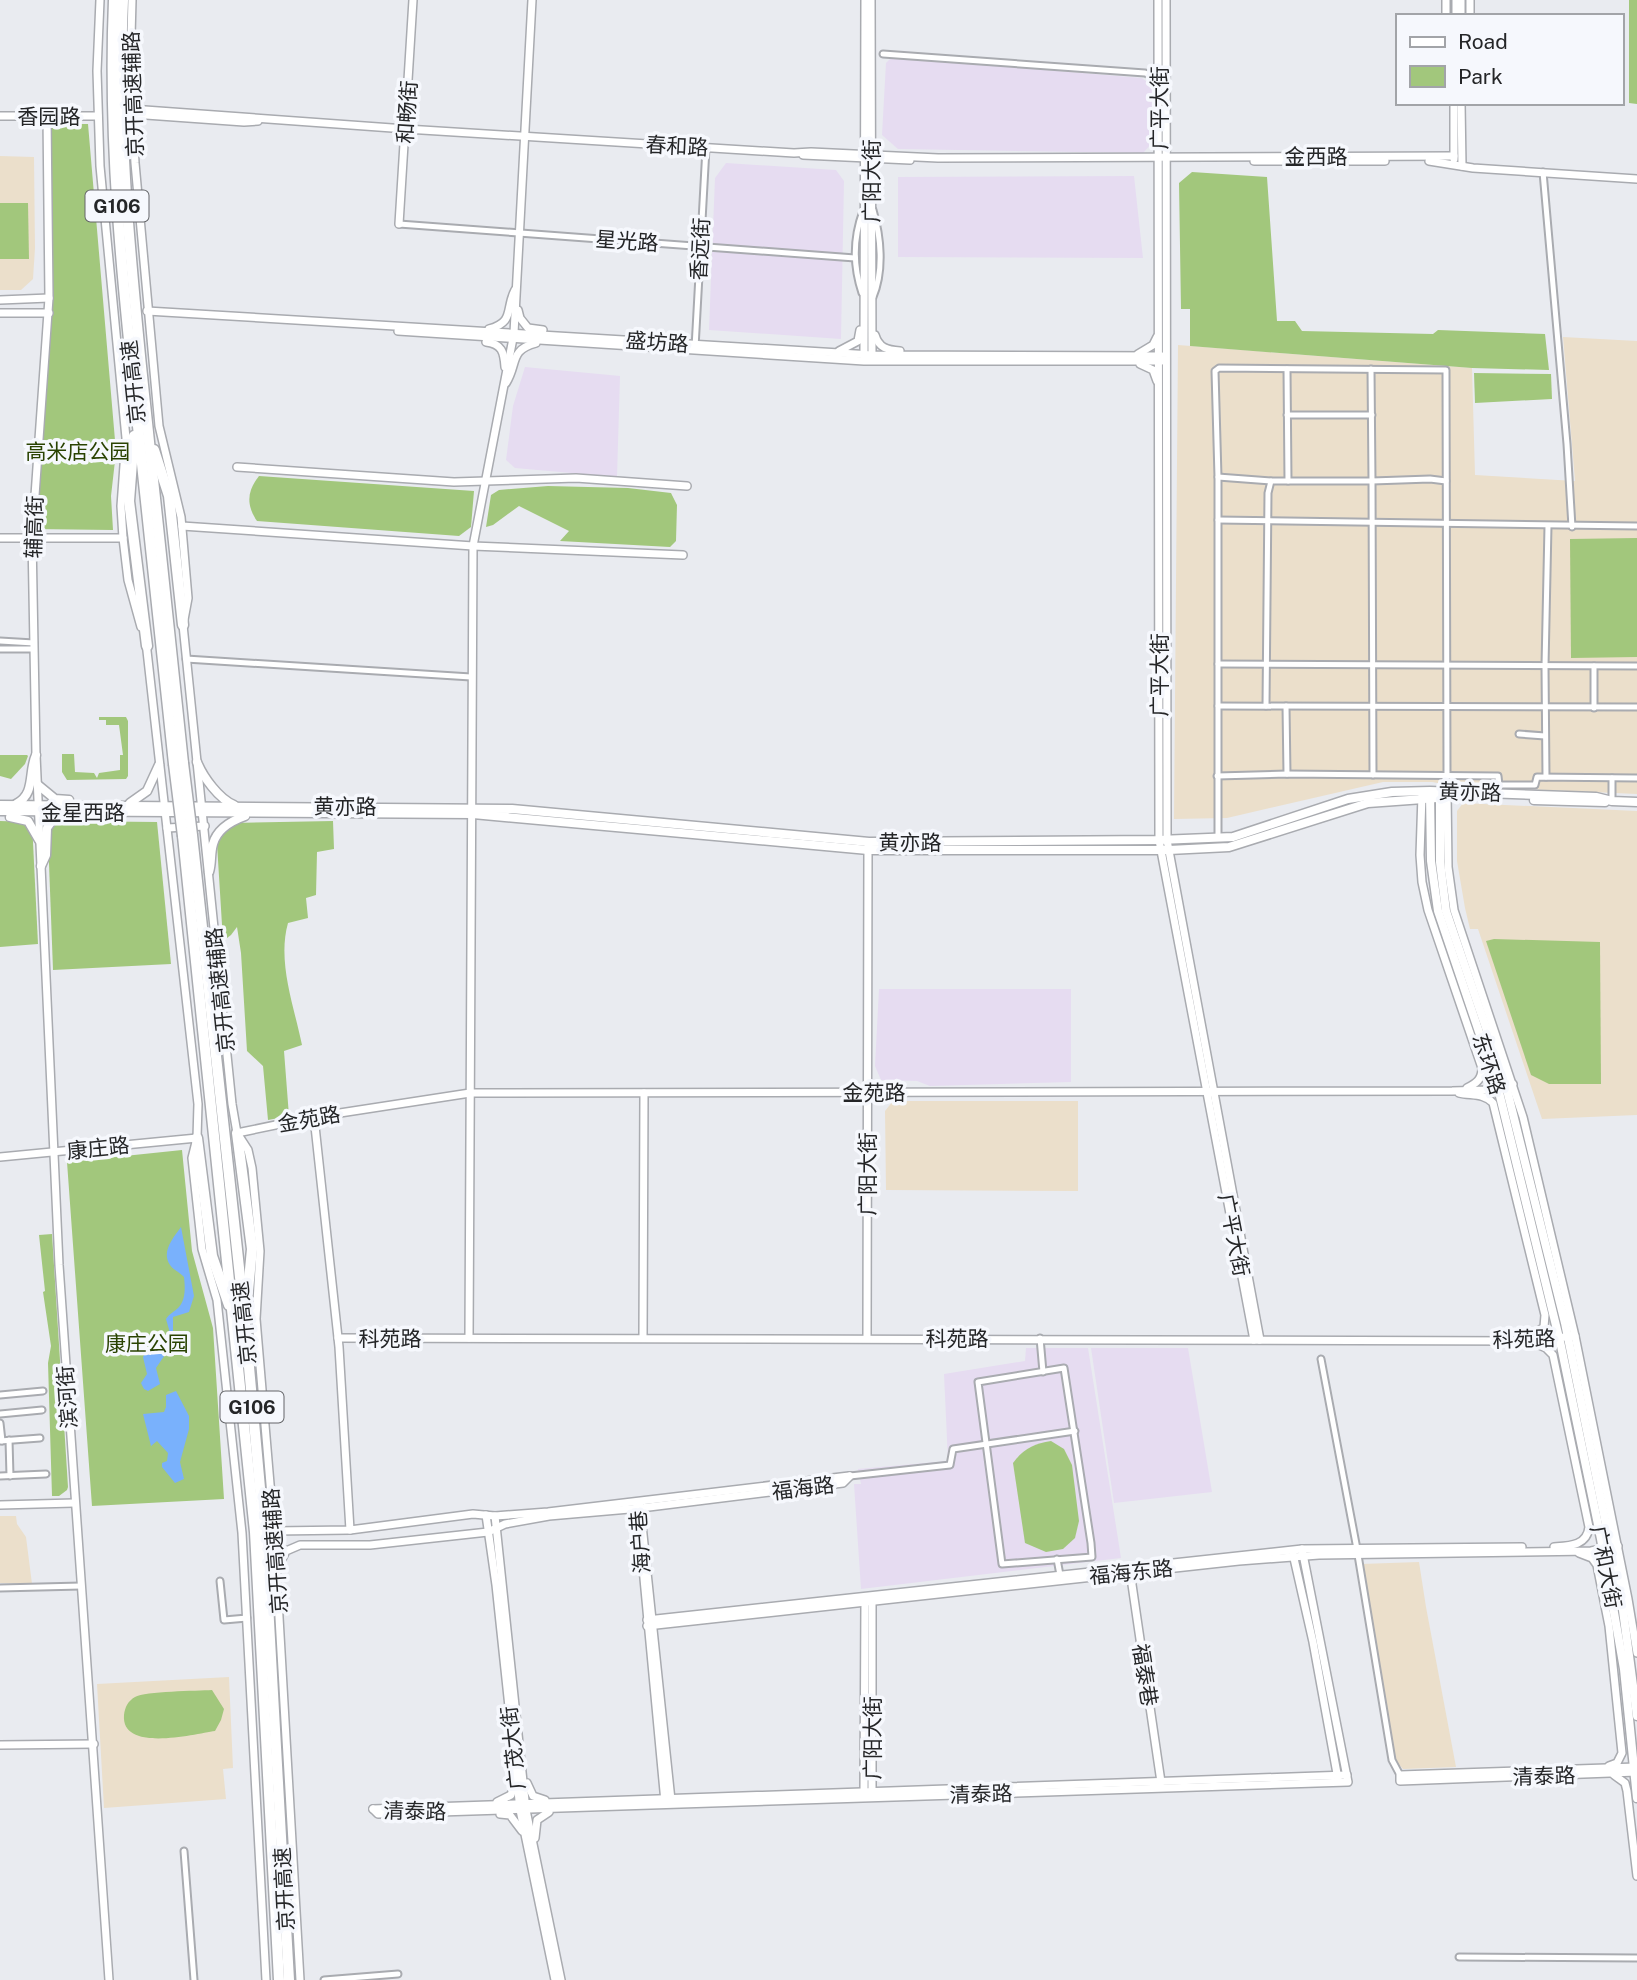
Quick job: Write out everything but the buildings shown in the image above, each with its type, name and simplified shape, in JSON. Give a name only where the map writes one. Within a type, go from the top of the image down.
[{"type":"highway","name":"京开高速","points":[[114,0],[111,70],[114,165],[125,311],[141,410]]},
{"type":"highway","name":"京开高速","points":[[123,0],[120,69],[123,163],[141,410],[240,1322],[283,1966],[290,1980]]},
{"type":"highway","points":[[141,410],[169,496],[183,625]]},
{"type":"highway","points":[[141,410],[129,501],[148,646]]},
{"type":"highway","points":[[237,1133],[251,1249],[240,1322]]},
{"type":"highway","points":[[197,1138],[212,1256],[240,1322]]},
{"type":"highway","name":"京开高速","points":[[278,1980],[283,1966]]},
{"type":"main road","points":[[13,805],[22,801],[30,790],[31,766],[36,755]]},
{"type":"main road","points":[[197,762],[221,795],[237,806]]},
{"type":"main road","points":[[128,805],[147,791],[159,765]]},
{"type":"main road","points":[[38,785],[55,799],[80,800],[92,805]]},
{"type":"main road","name":"黄亦路","points":[[1164,845],[1250,832],[1349,799],[1392,792],[1595,803],[1637,802]]},
{"type":"main road","name":"黄亦路","points":[[203,809],[237,806],[473,811],[868,846],[1229,847],[1349,807],[1435,794]]},
{"type":"main road","name":"东环路","points":[[1435,794],[1431,853],[1438,911],[1458,972],[1506,1086],[1506,1120],[1543,1274],[1567,1337]]},
{"type":"main road","name":"东环路","points":[[1435,794],[1441,881],[1449,919],[1506,1086],[1567,1337]]},
{"type":"main road","name":"金星西路","points":[[0,805],[67,812],[165,809]]},
{"type":"main road","name":"金星西路","points":[[0,814],[92,805],[165,809]]},
{"type":"main road","points":[[165,809],[203,809]]},
{"type":"main road","name":"黄亦路","points":[[203,809],[253,813],[473,811]]},
{"type":"main road","points":[[41,866],[46,855],[47,828],[52,821],[67,812]]},
{"type":"main road","points":[[209,872],[212,845],[218,832],[230,821],[253,813]]},
{"type":"main road","points":[[0,814],[28,821],[39,840]]},
{"type":"main road","name":"广和大街","points":[[1567,1337],[1566,1369],[1586,1469],[1610,1546],[1609,1582],[1623,1663],[1637,1800]]},
{"type":"main road","name":"广和大街","points":[[1567,1337],[1626,1629],[1637,1716]]},
{"type":"street","name":"京开高速辅路","points":[[100,0],[98,116],[113,318],[126,438],[121,506],[123,538],[131,594],[148,646],[198,1104],[197,1138],[191,1158],[202,1249],[217,1300],[221,1329],[242,1533],[266,1980]]},
{"type":"street","name":"京开高速辅路","points":[[132,0],[131,111],[148,314],[162,443],[177,492],[182,526],[188,598],[183,625],[205,826],[217,971],[237,1133],[248,1150],[252,1168],[261,1251],[256,1319],[274,1531],[300,1980]]},
{"type":"street","name":"和畅街","points":[[399,224],[413,0]]},
{"type":"street","points":[[469,1338],[473,546],[514,336],[532,0]]},
{"type":"street","name":"广阳大街","points":[[864,0],[868,156]]},
{"type":"street","name":"广阳大街","points":[[868,358],[865,313],[870,281],[868,156],[871,0]]},
{"type":"street","name":"广平大街","points":[[1158,0],[1162,159],[1164,845]]},
{"type":"street","name":"广平大街","points":[[1166,0],[1159,323],[1163,358],[1160,391],[1164,845],[1257,1340]]},
{"type":"street","points":[[883,54],[1145,73],[1155,77],[1158,82]]},
{"type":"street","points":[[1145,73],[1154,68],[1158,61]]},
{"type":"street","points":[[1453,105],[1457,162]]},
{"type":"street","points":[[1457,162],[1463,105]]},
{"type":"street","name":"春和路","points":[[131,111],[244,116],[266,120],[794,153],[811,157],[868,156],[924,161],[938,158],[1089,158],[1104,161],[1162,159]]},
{"type":"street","name":"香园路","points":[[0,116],[98,116]]},
{"type":"street","name":"辅高街","points":[[39,809],[32,538],[49,313],[47,117]]},
{"type":"street","name":"香远街","points":[[695,347],[706,148]]},
{"type":"street","name":"金西路","points":[[1162,159],[1436,161],[1637,179]]},
{"type":"street","points":[[1543,172],[1572,527]]},
{"type":"street","points":[[868,205],[857,226],[855,258],[856,276],[868,300]]},
{"type":"street","name":"星光路","points":[[399,224],[855,258]]},
{"type":"street","points":[[478,331],[492,329],[507,319],[511,297],[517,287]]},
{"type":"street","points":[[0,300],[49,298]]},
{"type":"street","name":"广阳大街","points":[[868,300],[872,323],[868,358]]},
{"type":"street","points":[[516,301],[520,318],[528,328],[549,331],[560,336]]},
{"type":"street","points":[[0,313],[49,313]]},
{"type":"street","points":[[833,353],[858,341],[861,318],[865,313]]},
{"type":"street","name":"盛坊路","points":[[148,314],[478,331],[546,341],[833,353],[868,358],[1163,358]]},
{"type":"street","name":"盛坊路","points":[[148,314],[462,336],[560,336],[868,358],[1115,361],[1163,358]]},
{"type":"street","points":[[872,323],[881,347],[914,356]]},
{"type":"street","points":[[1130,356],[1153,345],[1159,323]]},
{"type":"street","points":[[462,336],[497,344],[501,348],[506,376]]},
{"type":"street","points":[[503,387],[511,375],[517,353],[532,344],[546,341]]},
{"type":"street","points":[[1115,361],[1148,366],[1156,377],[1160,391]]},
{"type":"street","points":[[1218,838],[1215,370],[1219,368],[1446,370],[1447,776]]},
{"type":"street","points":[[1287,369],[1287,481]]},
{"type":"street","points":[[1371,369],[1373,775]]},
{"type":"street","points":[[1287,415],[1372,415]]},
{"type":"street","points":[[237,467],[484,483],[576,478],[687,486]]},
{"type":"street","points":[[1217,477],[1271,481],[1446,481]]},
{"type":"street","points":[[1266,706],[1268,493],[1271,481]]},
{"type":"street","points":[[1218,520],[1637,526]]},
{"type":"street","points":[[182,526],[473,546],[683,555]]},
{"type":"street","points":[[1546,777],[1548,526]]},
{"type":"street","points":[[0,538],[123,538]]},
{"type":"street","points":[[0,641],[34,646]]},
{"type":"street","points":[[0,649],[34,646]]},
{"type":"street","points":[[186,659],[471,677]]},
{"type":"street","points":[[1218,664],[1637,666]]},
{"type":"street","points":[[1594,666],[1594,708]]},
{"type":"street","points":[[1218,706],[1637,707]]},
{"type":"street","points":[[1286,706],[1287,774]]},
{"type":"street","points":[[1519,734],[1545,736]]},
{"type":"street","points":[[1217,776],[1498,776],[1499,785],[1535,785],[1537,777],[1637,778]]},
{"type":"street","points":[[1612,778],[1612,801]]},
{"type":"street","points":[[162,793],[201,792]]},
{"type":"street","points":[[1435,794],[1420,855],[1422,882],[1441,952],[1482,1075],[1474,1084],[1463,1090]]},
{"type":"street","points":[[1435,794],[1450,889],[1486,1002],[1506,1086],[1536,1171],[1553,1242],[1567,1337]]},
{"type":"street","name":"滨河街","points":[[39,809],[53,1152],[90,1744],[108,1980]]},
{"type":"street","points":[[167,828],[205,826]]},
{"type":"street","name":"广阳大街","points":[[867,1338],[868,846]]},
{"type":"street","points":[[1422,882],[1431,853]]},
{"type":"street","points":[[1449,919],[1463,935]]},
{"type":"street","points":[[1441,952],[1458,972]]},
{"type":"street","points":[[1465,990],[1465,1020]]},
{"type":"street","points":[[1486,1002],[1488,1034]]},
{"type":"street","name":"金苑路","points":[[237,1133],[314,1117],[470,1093],[1452,1091],[1506,1086]]},
{"type":"street","points":[[1452,1091],[1488,1098],[1506,1120]]},
{"type":"street","points":[[643,1338],[644,1093]]},
{"type":"street","points":[[1493,1103],[1546,1322],[1537,1334],[1524,1340]]},
{"type":"street","points":[[314,1117],[338,1338],[350,1530]]},
{"type":"street","name":"康庄路","points":[[0,1157],[197,1138]]},
{"type":"street","points":[[1534,1194],[1536,1171]]},
{"type":"street","points":[[1540,1220],[1553,1242]]},
{"type":"street","points":[[1526,1239],[1540,1259]]},
{"type":"street","points":[[1541,1297],[1543,1274]]},
{"type":"street","name":"科苑路","points":[[338,1338],[1524,1340],[1567,1337]]},
{"type":"street","points":[[1040,1338],[1043,1371]]},
{"type":"street","points":[[1524,1340],[1546,1348],[1566,1369]]},
{"type":"street","points":[[1553,1355],[1588,1533],[1578,1544],[1554,1549]]},
{"type":"street","points":[[1321,1359],[1392,1760],[1400,1775]]},
{"type":"street","points":[[1064,1368],[1092,1557],[1002,1564],[978,1382],[1043,1371],[1064,1368]]},
{"type":"street","points":[[0,1395],[43,1391]]},
{"type":"street","points":[[0,1414],[42,1410]]},
{"type":"street","points":[[0,1423],[1,1441],[40,1438]]},
{"type":"street","points":[[850,1476],[950,1465],[953,1448],[1075,1431]]},
{"type":"street","points":[[9,1440],[10,1476]]},
{"type":"street","points":[[1583,1498],[1586,1469]]},
{"type":"street","points":[[0,1476],[46,1475]]},
{"type":"street","name":"福海路","points":[[276,1571],[286,1551],[300,1545],[370,1545],[488,1532],[505,1524],[549,1517],[850,1476]]},
{"type":"street","points":[[0,1505],[74,1503]]},
{"type":"street","name":"福海路","points":[[274,1531],[350,1530],[473,1514],[495,1516],[638,1506]]},
{"type":"street","name":"海户巷","points":[[638,1506],[668,1801]]},
{"type":"street","name":"广茂大街","points":[[486,1514],[526,1839],[555,1980]]},
{"type":"street","name":"广茂大街","points":[[495,1516],[523,1773],[523,1807],[536,1856],[561,1980]]},
{"type":"street","points":[[1610,1546],[1637,1653]]},
{"type":"street","name":"福海东路","points":[[869,1598],[1303,1553],[1610,1546]]},
{"type":"street","points":[[1554,1549],[1592,1558],[1598,1562],[1609,1582]]},
{"type":"street","name":"清泰路","points":[[668,1801],[557,1809],[523,1807],[488,1804],[373,1809],[378,1814],[478,1811],[523,1807],[563,1802],[668,1801],[1348,1778],[1303,1553]]},
{"type":"street","points":[[1293,1554],[1313,1642],[1338,1779]]},
{"type":"street","points":[[1592,1558],[1597,1565],[1602,1590],[1617,1690],[1622,1753],[1617,1763],[1601,1771]]},
{"type":"street","points":[[1057,1559],[1060,1575]]},
{"type":"street","name":"福海东路","points":[[650,1623],[1060,1575],[1129,1570]]},
{"type":"street","name":"福泰巷","points":[[1129,1570],[1161,1782]]},
{"type":"street","points":[[220,1581],[225,1620],[247,1618]]},
{"type":"street","points":[[0,1588],[81,1586]]},
{"type":"street","name":"广阳大街","points":[[868,1794],[869,1598]]},
{"type":"street","points":[[1617,1690],[1623,1663]]},
{"type":"street","points":[[0,1745],[90,1744]]},
{"type":"street","points":[[488,1804],[511,1795],[514,1790],[516,1766]]},
{"type":"street","name":"清泰路","points":[[1400,1775],[1636,1770]]},
{"type":"street","points":[[1601,1771],[1614,1775],[1625,1783],[1637,1800]]},
{"type":"street","points":[[523,1773],[533,1796],[563,1802]]},
{"type":"street","name":"清泰路","points":[[868,1794],[1161,1782],[1338,1779]]},
{"type":"street","points":[[1625,1783],[1637,1877]]},
{"type":"street","points":[[536,1856],[537,1820],[541,1815],[557,1809]]},
{"type":"street","points":[[478,1811],[510,1815],[526,1839]]},
{"type":"street","points":[[184,1850],[194,1980]]},
{"type":"street","points":[[1459,1957],[1637,1958]]},
{"type":"street","points":[[324,1980],[398,1974]]},
{"type":"shaded area","points":[[892,57],[1142,78],[1152,86],[1153,142],[1143,153],[898,149],[882,135],[886,63]]},
{"type":"shaded area","points":[[0,156],[34,157],[33,279],[21,290],[0,290]]},
{"type":"shaded area","points":[[726,163],[836,170],[844,181],[841,339],[709,330],[715,178]]},
{"type":"shaded area","points":[[1134,176],[1143,258],[898,257],[898,177]]},
{"type":"shaded area","points":[[1563,337],[1637,341],[1637,794],[1455,786],[1432,782],[1383,782],[1227,818],[1174,819],[1178,345],[1472,368],[1475,475],[1575,481]]},
{"type":"shaded area","points":[[525,367],[620,376],[617,477],[515,468],[506,460],[513,406]]},
{"type":"shaded area","points":[[1463,803],[1637,811],[1637,1115],[1542,1119],[1478,929],[1470,929],[1457,861],[1457,811]]},
{"type":"shaded area","points":[[879,989],[1071,989],[1071,1082],[930,1086],[917,1081],[881,1080],[875,1066]]},
{"type":"shaded area","points":[[893,1101],[1078,1101],[1078,1191],[886,1190],[885,1111]]},
{"type":"shaded area","points":[[1026,1348],[1088,1348],[1121,1558],[861,1589],[854,1484],[861,1484],[858,1469],[948,1461],[944,1374],[1025,1361]]},
{"type":"shaded area","points":[[1091,1348],[1188,1348],[1212,1492],[1114,1503]]},
{"type":"shaded area","points":[[0,1516],[16,1516],[17,1524],[26,1537],[32,1584],[0,1583]]},
{"type":"shaded area","points":[[1419,1562],[1456,1767],[1403,1769],[1395,1760],[1361,1564]]},
{"type":"shaded area","points":[[229,1677],[233,1768],[223,1769],[226,1799],[104,1808],[97,1684]]},
{"type":"green space","points":[[1629,0],[1637,0],[1637,104],[1629,103]]},
{"type":"green space","name":"高米店公园","points":[[47,124],[88,124],[116,452],[111,496],[113,530],[33,529],[47,331]]},
{"type":"green space","points":[[1192,172],[1267,177],[1277,321],[1295,321],[1302,331],[1433,334],[1438,330],[1545,334],[1549,370],[1472,368],[1190,346],[1190,309],[1181,309],[1179,183]]},
{"type":"green space","points":[[0,203],[28,203],[29,259],[0,259]]},
{"type":"green space","points":[[1474,373],[1551,374],[1552,399],[1475,403]]},
{"type":"green space","points":[[259,476],[474,491],[471,527],[459,536],[257,521],[249,498]]},
{"type":"green space","points":[[548,486],[628,488],[671,493],[677,505],[676,541],[670,547],[560,541],[569,531],[519,506],[486,527],[491,495],[499,490]]},
{"type":"green space","points":[[1637,538],[1637,657],[1571,658],[1570,539]]},
{"type":"green space","points":[[99,717],[126,717],[128,721],[128,776],[126,779],[67,780],[62,772],[62,754],[74,754],[75,772],[94,773],[97,778],[99,773],[120,770],[120,755],[123,755],[119,725],[106,725],[106,720],[99,720]]},
{"type":"green space","points":[[0,755],[28,756],[25,764],[11,779],[0,776]]},
{"type":"green space","points":[[0,821],[32,822],[38,944],[0,947]]},
{"type":"green space","points":[[58,821],[157,822],[171,964],[53,970],[48,837],[53,825]]},
{"type":"green space","points":[[333,821],[334,849],[317,852],[316,895],[306,898],[308,918],[288,923],[285,968],[302,1045],[284,1051],[289,1116],[268,1120],[263,1066],[247,1051],[237,927],[223,941],[217,844],[223,830],[231,823]]},
{"type":"green space","points":[[1486,941],[1600,942],[1601,1084],[1549,1084],[1531,1075]]},
{"type":"green space","name":"康庄公园","points":[[182,1150],[192,1251],[213,1328],[224,1499],[92,1506],[67,1162]]},
{"type":"green space","points":[[52,1234],[68,1487],[59,1496],[52,1496],[48,1363],[51,1346],[43,1292],[39,1235]]},
{"type":"green space","points":[[1051,1441],[1064,1449],[1072,1465],[1079,1521],[1075,1538],[1063,1549],[1046,1552],[1025,1543],[1013,1463],[1030,1448]]},
{"type":"green space","points":[[212,1690],[224,1709],[215,1731],[146,1738],[134,1734],[126,1727],[125,1709],[135,1697],[160,1692]]},
{"type":"water","points":[[181,1227],[194,1296],[189,1312],[173,1317],[173,1343],[156,1368],[160,1384],[148,1391],[141,1383],[147,1374],[143,1357],[148,1348],[159,1346],[170,1333],[166,1319],[179,1307],[184,1296],[184,1277],[172,1267],[167,1255],[169,1245]]},
{"type":"water","points":[[176,1391],[189,1416],[189,1429],[180,1462],[184,1479],[175,1483],[162,1467],[162,1463],[167,1461],[168,1453],[157,1441],[151,1446],[143,1414],[164,1412],[166,1395]]}]
